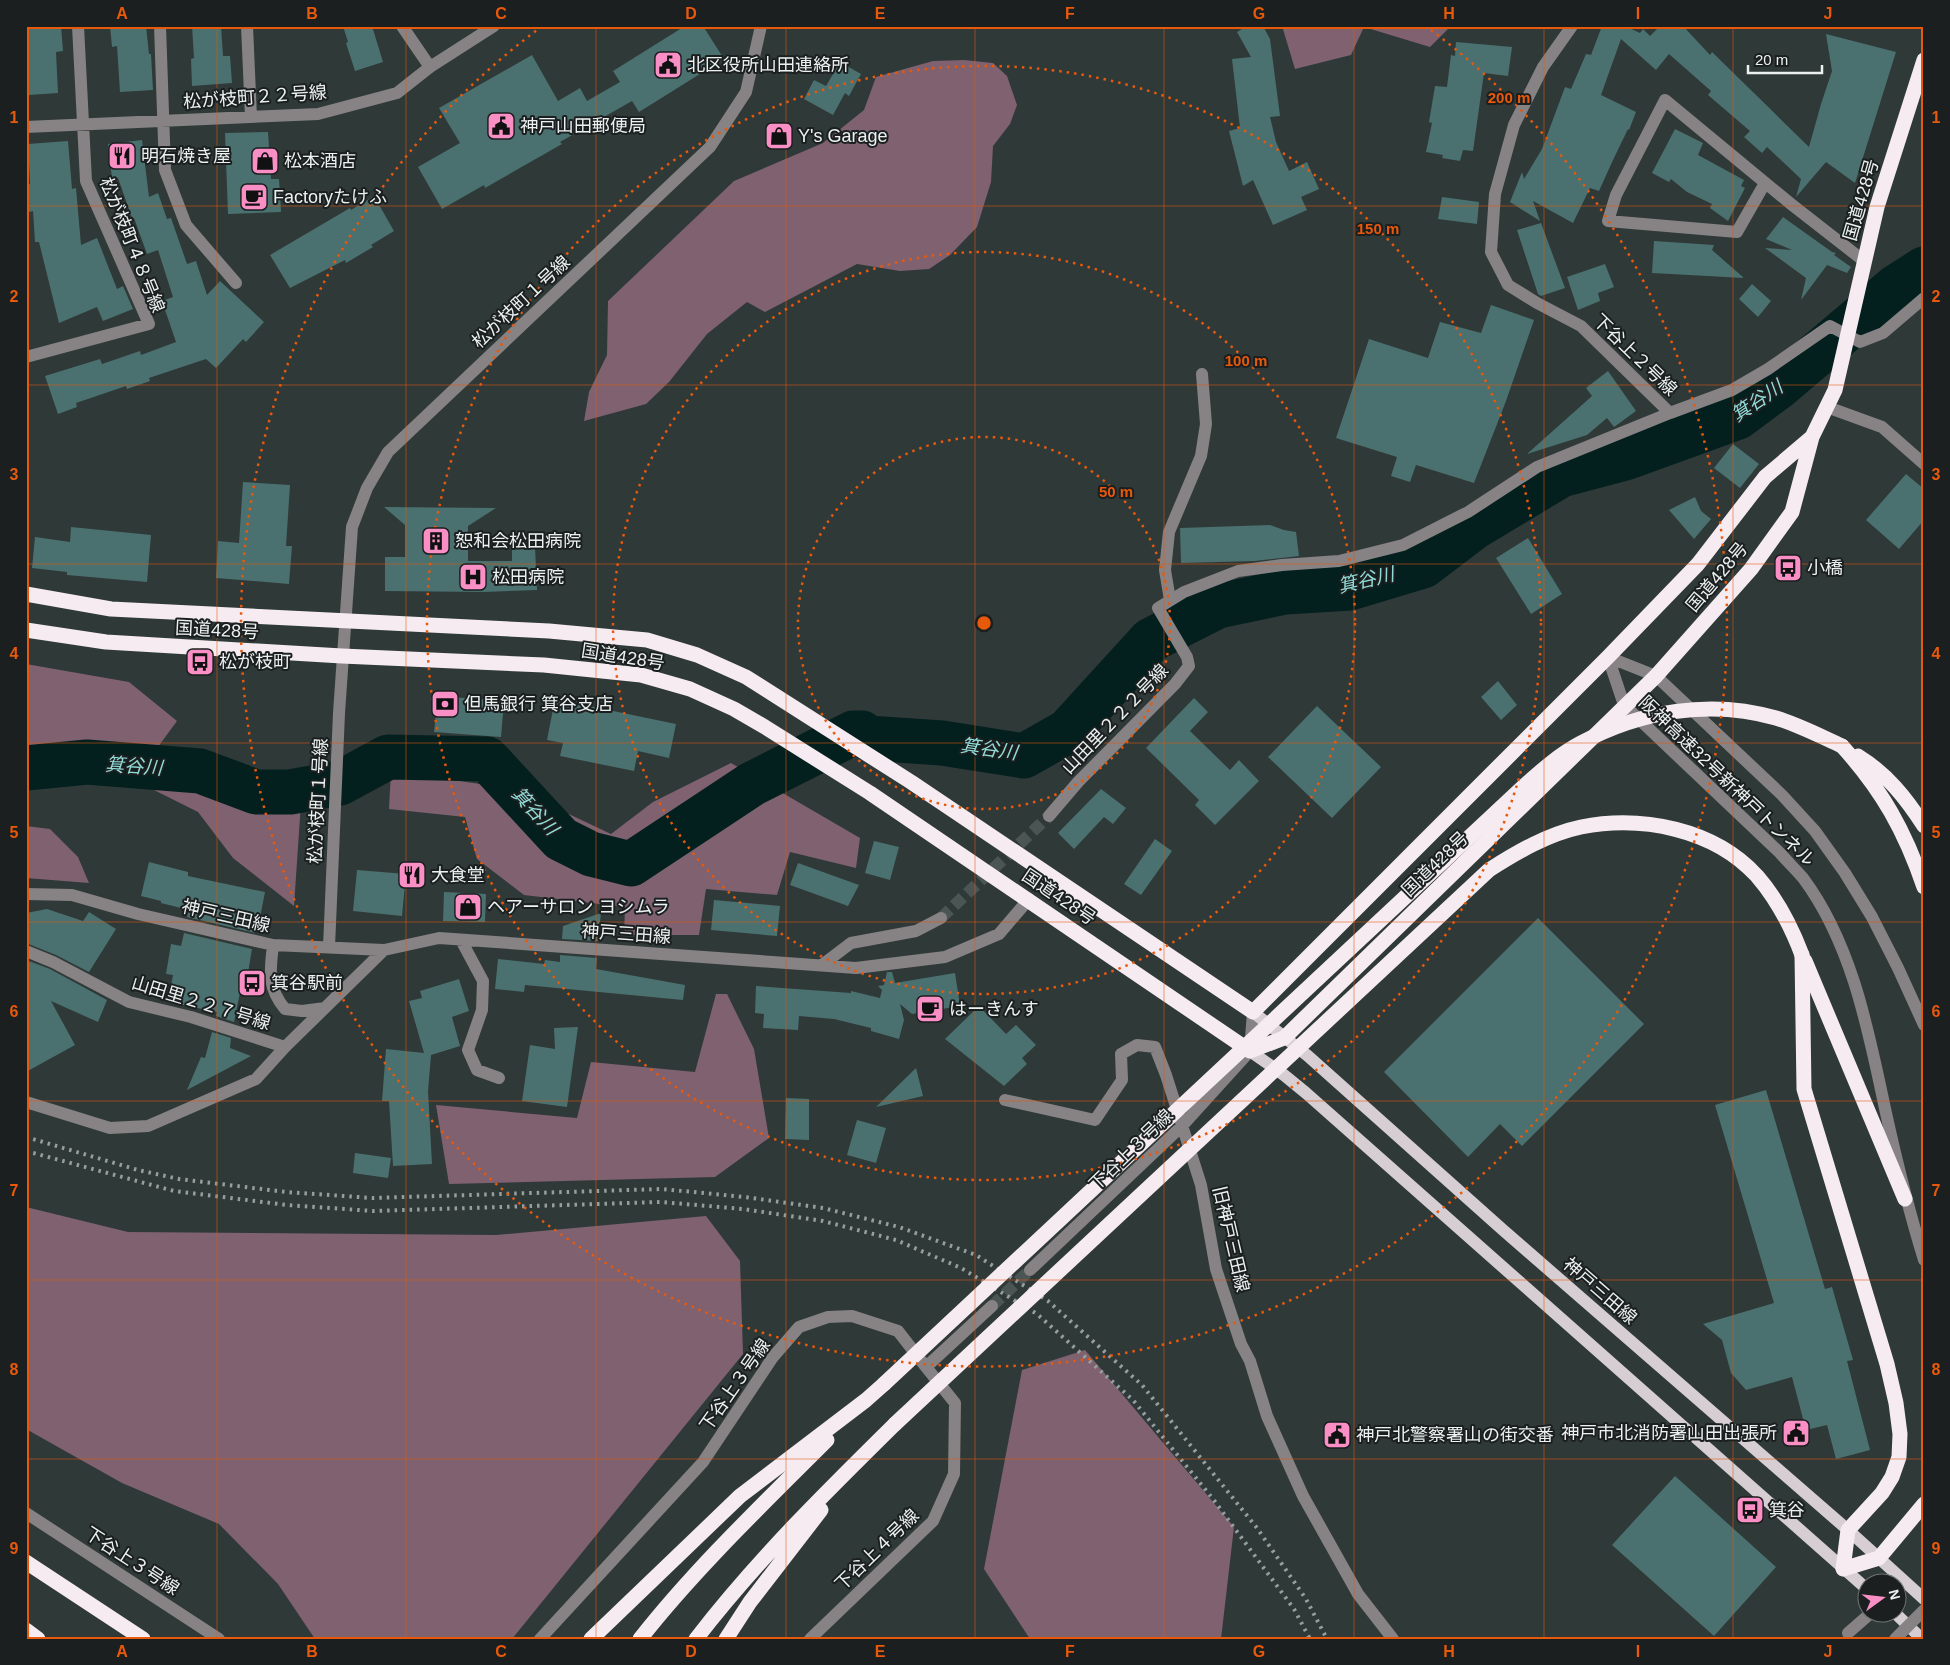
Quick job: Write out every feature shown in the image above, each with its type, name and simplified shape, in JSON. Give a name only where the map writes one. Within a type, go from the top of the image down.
[{"type":"highway","name":"国道428号","points":[[26,630],[106,642],[342,656],[544,665],[641,675],[690,689],[734,709],[870,793],[1029,899],[1250,1051],[1284,1038],[1656,676],[1751,569],[1792,512],[1812,436],[1835,390],[1844,351],[1854,339],[1855,301],[1877,207],[1924,60]]},
{"type":"highway","name":"国道428号","points":[[26,594],[111,609],[549,631],[647,640],[697,655],[746,677],[911,782],[1253,1012],[1608,657],[1698,564],[1765,477],[1812,436]]},
{"type":"highway","points":[[640,1639],[658,1616],[756,1512],[866,1400],[1524,786],[1552,762],[1580,743],[1642,717],[1673,711],[1740,710],[1776,718],[1809,730],[1842,746],[1872,765],[1893,783],[1924,826]]},
{"type":"highway","points":[[1842,746],[1865,771],[1895,816],[1912,853],[1924,887]]},
{"type":"highway","points":[[696,1639],[719,1608],[783,1537],[895,1424],[1489,870],[1517,852],[1550,837],[1581,828],[1614,823],[1648,824],[1679,830],[1710,842],[1735,857],[1756,876],[1775,901],[1791,928],[1906,1199]]},
{"type":"highway","points":[[1802,955],[1804,1089],[1886,1364],[1896,1403],[1900,1434],[1898,1457],[1892,1477],[1882,1493],[1866,1508],[1848,1530],[1843,1569],[1879,1558],[1924,1504]]},
{"type":"highway","points":[[591,1639],[740,1496],[866,1400]]},
{"type":"highway","points":[[726,1639],[756,1595],[834,1493],[895,1424]]},
{"type":"highway","points":[[26,1562],[143,1639]]},
{"type":"highway","points":[[26,1630],[38,1639]]},
{"type":"main road","name":"神戸三田線","points":[[1253,1012],[1848,1530],[1924,1599]]},
{"type":"main road","points":[[1250,1051],[1284,1074],[1306,1093],[1858,1582]]},
{"type":"main road","points":[[1904,1622],[1922,1639]]},
{"type":"street","name":"松が枝町４８号線","points":[[26,357],[149,324],[86,181],[78,26]]},
{"type":"street","points":[[160,26],[165,170],[186,225],[236,283]]},
{"type":"street","points":[[247,26],[251,117]]},
{"type":"street","points":[[402,26],[430,67]]},
{"type":"street","name":"松が枝町２２号線","points":[[26,127],[318,114],[397,93],[430,67],[494,26]]},
{"type":"street","name":"松が枝町１号線","points":[[329,947],[344,621],[352,527],[366,488],[388,452],[710,147],[746,92],[761,26]]},
{"type":"street","name":"下谷上２号線","points":[[1572,26],[1543,67],[1514,126],[1495,194],[1490,252],[1508,285],[1581,326],[1670,413]]},
{"type":"street","points":[[1765,183],[1736,232],[1608,221],[1616,194],[1665,100],[1765,183],[1864,261]]},
{"type":"street","points":[[1202,374],[1206,424],[1201,456],[1169,532],[1165,570],[1170,600],[1184,592],[1238,571],[1282,564],[1339,561],[1403,545],[1468,512],[1537,467],[1732,390],[1768,369],[1830,326],[1854,339],[1883,333],[1924,298]]},
{"type":"street","points":[[1827,407],[1882,427],[1924,464]]},
{"type":"street","name":"山田里２２２号線","points":[[1049,816],[1078,782],[1175,684],[1190,666],[1187,657],[1158,608],[1170,600]]},
{"type":"street","name":"阪神高速32号新神戸トンネル","points":[[1608,657],[1656,676],[1782,795],[1815,831],[1845,872],[1872,917],[1898,968],[1924,1026]]},
{"type":"street","name":"阪神高速32号新神戸トンネル","points":[[1608,657],[1624,706],[1780,853],[1803,879],[1822,908],[1838,941],[1862,1010],[1906,1199],[1924,1260]]},
{"type":"street","name":"神戸三田線","points":[[26,894],[72,896],[138,914],[273,945],[384,950],[439,938],[856,968],[945,957],[999,934],[1029,899]]},
{"type":"street","points":[[822,965],[851,943],[916,931],[941,918]]},
{"type":"street","points":[[461,940],[483,981],[482,1010],[468,1050],[477,1070],[499,1078]]},
{"type":"street","points":[[273,945],[270,974],[275,998],[285,1009],[302,1011],[325,1008]]},
{"type":"street","points":[[26,1102],[110,1128],[148,1126],[256,1079],[284,1048],[384,950]]},
{"type":"street","name":"山田里２２７号線","points":[[26,951],[53,962],[129,1002],[191,1017],[284,1048]]},
{"type":"street","points":[[1250,1051],[1253,1012]]},
{"type":"street","name":"旧神戸三田線","points":[[1006,1100],[1094,1120],[1122,1080],[1121,1054],[1137,1045],[1155,1047],[1166,1075],[1201,1185],[1216,1269],[1241,1344],[1250,1361],[1267,1416],[1303,1496],[1358,1594],[1393,1639]]},
{"type":"street","name":"下谷上３号線","points":[[1030,1270],[1182,1126],[1250,1051]]},
{"type":"street","points":[[926,1367],[992,1306]]},
{"type":"street","name":"下谷上３号線","points":[[540,1639],[703,1462],[773,1357],[799,1327],[828,1317],[852,1316],[898,1331],[926,1367]]},
{"type":"street","name":"下谷上４号線","points":[[810,1639],[933,1521],[954,1474],[955,1403],[926,1367]]},
{"type":"street","name":"下谷上３号線","points":[[26,1513],[220,1639]]},
{"type":"street","points":[[1895,1639],[1924,1610]]},
{"type":"street","points":[[1847,1637],[1862,1622]]},
{"type":"shaded area","points":[[1282,26],[1451,26],[1430,47],[1364,27],[1351,55],[1295,69]]},
{"type":"shaded area","points":[[964,60],[993,63],[1007,76],[1017,105],[1010,124],[993,146],[991,182],[977,227],[950,255],[929,269],[900,271],[857,264],[765,312],[747,302],[707,334],[669,382],[646,404],[584,421],[589,392],[607,355],[608,301],[734,181],[823,143],[864,110],[876,77],[933,61]]},
{"type":"shaded area","points":[[26,664],[129,682],[177,721],[152,755],[186,778],[268,807],[301,803],[294,906],[233,858],[198,812],[132,779],[78,746],[26,750]]},
{"type":"shaded area","points":[[731,763],[860,838],[856,868],[790,852],[777,895],[706,889],[699,935],[624,935],[625,907],[524,895],[477,859],[465,817],[389,809],[391,771],[480,784],[510,764],[556,808],[611,834],[653,802]]},
{"type":"shaded area","points":[[26,826],[50,829],[78,857],[89,883],[26,878]]},
{"type":"shaded area","points":[[716,994],[727,994],[754,1049],[769,1138],[715,1177],[449,1184],[436,1105],[577,1118],[591,1062],[695,1072]]},
{"type":"shaded area","points":[[26,1207],[128,1232],[496,1235],[706,1216],[740,1261],[743,1354],[512,1639],[315,1639],[278,1584],[219,1524],[122,1483],[26,1429]]},
{"type":"shaded area","points":[[1085,1350],[1234,1527],[1221,1639],[1030,1639],[984,1569],[1022,1370]]},
{"type":"building","points":[[26,26],[61,26],[63,51],[56,52],[58,93],[29,95]]},
{"type":"building","points":[[110,26],[146,26],[149,54],[151,54],[153,90],[120,92],[117,46],[112,47]]},
{"type":"building","points":[[192,26],[221,26],[223,56],[230,56],[232,83],[192,86],[191,59],[194,58]]},
{"type":"building","points":[[343,26],[372,26],[383,62],[355,71]]},
{"type":"building","points":[[685,26],[703,26],[724,59],[639,112],[632,101],[485,188],[484,185],[442,209],[418,167],[460,143],[439,108],[532,55],[558,101],[580,88],[587,101],[620,82],[613,71]]},
{"type":"building","points":[[1247,26],[1263,26],[1270,39],[1280,116],[1270,117],[1276,142],[1289,171],[1307,162],[1319,189],[1301,197],[1307,210],[1273,225],[1253,180],[1243,186],[1229,131],[1240,128],[1232,59],[1251,57],[1237,32]]},
{"type":"building","points":[[1602,26],[1625,26],[1640,33],[1643,29],[1650,36],[1660,26],[1683,26],[1710,55],[1712,52],[1809,147],[1832,71],[1826,34],[1896,52],[1855,183],[1826,162],[1796,197],[1801,179],[1767,147],[1762,153],[1744,137],[1750,131],[1708,95],[1711,91],[1669,54],[1656,70],[1621,39],[1601,95],[1636,112],[1629,130],[1599,191],[1590,188],[1573,223],[1533,201],[1540,221],[1510,202],[1522,172],[1524,179],[1542,149],[1565,87],[1571,89],[1586,54],[1591,55]]},
{"type":"building","points":[[1456,42],[1512,47],[1508,76],[1484,73],[1473,151],[1463,150],[1460,161],[1442,158],[1443,155],[1426,152],[1432,123],[1429,122],[1435,86],[1447,87],[1451,55],[1455,56]]},
{"type":"building","points":[[840,62],[861,74],[849,96],[845,93],[833,115],[804,99],[814,80],[826,86]]},
{"type":"building","points":[[1675,129],[1703,143],[1698,155],[1744,180],[1741,186],[1745,188],[1728,221],[1710,208],[1712,204],[1687,192],[1671,179],[1669,182],[1652,173]]},
{"type":"building","points":[[268,132],[271,179],[279,179],[281,212],[228,214],[225,133]]},
{"type":"building","points":[[142,140],[149,197],[158,193],[167,219],[171,218],[187,264],[196,261],[207,295],[220,281],[264,322],[246,342],[243,339],[216,368],[206,359],[149,378],[150,381],[127,389],[126,386],[76,403],[77,407],[58,414],[45,376],[100,359],[102,364],[140,351],[141,355],[176,342],[162,301],[173,297],[158,250],[147,254],[118,178],[112,178],[108,144]]},
{"type":"building","points":[[68,141],[72,189],[76,188],[81,245],[97,238],[117,289],[123,286],[133,309],[103,321],[97,307],[59,323],[39,242],[35,242],[33,211],[29,212],[27,184],[30,184],[28,144]]},
{"type":"building","points":[[374,196],[394,231],[371,245],[373,247],[346,263],[345,260],[290,288],[270,255]]},
{"type":"building","points":[[1442,197],[1479,202],[1477,224],[1438,219]]},
{"type":"building","points":[[1783,217],[1836,253],[1834,255],[1851,267],[1847,273],[1827,265],[1801,300],[1806,278],[1765,248],[1792,250],[1766,239]]},
{"type":"building","points":[[1541,223],[1565,288],[1541,296],[1538,294],[1517,230]]},
{"type":"building","points":[[1654,241],[1714,245],[1712,250],[1744,278],[1652,273]]},
{"type":"building","points":[[1605,264],[1614,287],[1598,293],[1600,301],[1578,310],[1567,277]]},
{"type":"building","points":[[1752,284],[1771,301],[1758,317],[1739,299]]},
{"type":"building","points":[[1491,305],[1534,320],[1506,401],[1474,483],[1416,465],[1410,482],[1391,476],[1397,457],[1336,438],[1369,339],[1428,358],[1440,322],[1481,333]]},
{"type":"building","points":[[1608,371],[1636,411],[1614,427],[1607,418],[1587,435],[1527,454],[1592,396],[1586,388]]},
{"type":"building","points":[[1733,444],[1759,464],[1740,488],[1714,468]]},
{"type":"building","points":[[1906,474],[1924,489],[1924,520],[1899,549],[1866,520]]},
{"type":"building","points":[[243,482],[290,485],[286,546],[292,546],[289,584],[216,578],[218,541],[239,543]]},
{"type":"building","points":[[1695,497],[1701,511],[1711,519],[1694,539],[1669,510]]},
{"type":"building","name":"恕和会松田病院","points":[[384,507],[496,508],[468,526],[468,561],[512,561],[512,548],[535,547],[537,590],[484,592],[385,591],[385,557],[405,557],[405,525]]},
{"type":"building","points":[[1270,525],[1296,532],[1299,556],[1255,561],[1181,563],[1180,528]]},
{"type":"building","points":[[71,527],[151,535],[147,582],[67,575],[67,572],[32,568],[35,537],[70,542]]},
{"type":"building","points":[[1528,538],[1562,594],[1531,614],[1496,558]]},
{"type":"building","points":[[1498,681],[1517,705],[1501,720],[1481,697]]},
{"type":"building","points":[[438,696],[504,701],[501,737],[434,732]]},
{"type":"building","points":[[1194,698],[1208,712],[1190,731],[1230,770],[1239,760],[1259,781],[1215,825],[1195,805],[1199,800],[1146,748]]},
{"type":"building","points":[[555,699],[676,724],[669,758],[638,751],[634,771],[560,756],[563,743],[547,740]]},
{"type":"building","points":[[1317,706],[1381,767],[1332,818],[1268,757]]},
{"type":"building","points":[[1101,789],[1126,808],[1113,824],[1104,817],[1074,849],[1058,833]]},
{"type":"building","points":[[1155,839],[1172,851],[1141,895],[1124,884]]},
{"type":"building","points":[[874,841],[899,847],[890,880],[865,873]]},
{"type":"building","points":[[149,862],[188,872],[188,876],[265,892],[258,928],[256,927],[255,933],[187,917],[189,910],[141,896]]},
{"type":"building","points":[[798,863],[859,885],[848,906],[790,885]]},
{"type":"building","points":[[357,870],[406,874],[402,916],[353,911]]},
{"type":"building","points":[[444,892],[486,894],[485,922],[443,921]]},
{"type":"building","points":[[714,900],[780,906],[777,936],[711,930]]},
{"type":"building","points":[[47,909],[83,921],[89,912],[116,929],[89,972],[56,955],[26,943],[26,913]]},
{"type":"building","points":[[601,913],[598,941],[562,939],[563,926]]},
{"type":"building","points":[[1538,918],[1644,1024],[1522,1146],[1500,1124],[1468,1157],[1384,1072]]},
{"type":"building","points":[[184,933],[252,949],[247,979],[243,978],[234,1022],[216,1016],[217,1012],[168,1002],[173,975],[166,974],[171,944],[181,946]]},
{"type":"building","points":[[560,955],[597,958],[596,969],[685,985],[683,1000],[525,985],[524,992],[495,989],[498,959],[544,964],[545,960],[560,962]]},
{"type":"building","points":[[26,960],[50,969],[107,1000],[98,1022],[51,1001],[75,1045],[26,1072]]},
{"type":"building","points":[[887,972],[892,972],[895,983],[955,973],[960,1006],[912,1014],[900,1004],[904,1020],[899,1039],[871,1031],[871,1028],[834,1019],[799,1016],[798,1030],[763,1028],[764,1014],[755,1013],[756,986],[851,993],[851,991],[880,998],[882,990],[878,986],[884,985]]},
{"type":"building","points":[[459,979],[469,1011],[452,1017],[460,1046],[431,1055],[428,1091],[432,1164],[393,1166],[389,1101],[382,1101],[386,1049],[424,1053],[409,1001],[422,998],[420,991]]},
{"type":"building","points":[[979,1006],[1006,1034],[1016,1025],[1036,1045],[1022,1058],[1027,1064],[1004,1086],[945,1039]]},
{"type":"building","points":[[578,1027],[567,1107],[522,1101],[530,1045],[555,1049],[554,1028]]},
{"type":"building","points":[[212,1032],[231,1038],[230,1048],[251,1056],[187,1090],[201,1057],[205,1058]]},
{"type":"building","points":[[916,1068],[923,1096],[876,1107]]},
{"type":"building","points":[[1766,1090],[1825,1289],[1832,1287],[1853,1360],[1847,1361],[1870,1450],[1836,1459],[1827,1425],[1806,1430],[1792,1377],[1746,1390],[1731,1373],[1722,1340],[1703,1324],[1774,1303],[1715,1105]]},
{"type":"building","points":[[786,1098],[809,1099],[809,1140],[785,1139]]},
{"type":"building","points":[[857,1120],[886,1128],[876,1163],[847,1155]]},
{"type":"building","points":[[355,1153],[391,1158],[388,1178],[353,1173]]},
{"type":"building","points":[[1675,1476],[1776,1567],[1714,1636],[1612,1545]]},
{"type":"waterway","name":"箕谷川","points":[[26,768],[87,762],[200,771],[256,792],[290,792],[340,783],[388,757],[487,759],[561,839],[591,854],[631,864],[752,784],[853,733],[862,733],[868,738],[942,743],[1024,756],[1068,731],[1151,640],[1218,606],[1285,592],[1350,588],[1423,566],[1473,528],[1561,475],[1625,458],[1738,417],[1777,388],[1896,287],[1924,269]]},
{"type":"tunnel","points":[[941,918],[1049,816]]},
{"type":"tunnel","points":[[992,1306],[1030,1270]]},
{"type":"railway","points":[[26,1137],[138,1170],[179,1179],[286,1192],[372,1198],[662,1189],[745,1197],[823,1208],[899,1227],[976,1255],[1048,1301],[1142,1385],[1257,1528],[1306,1599],[1327,1639]]},
{"type":"railway","points":[[26,1151],[174,1191],[287,1205],[373,1211],[661,1202],[743,1209],[823,1221],[896,1240],[961,1268],[1037,1314],[1133,1400],[1213,1499],[1294,1609],[1310,1639]]},
{"type":"place","name":"北区役所山田連絡所","points":[[668,65]]},
{"type":"place","name":"神戸山田郵便局","points":[[501,126]]},
{"type":"place","name":"Y's Garage","points":[[779,136]]},
{"type":"place","name":"明石焼き屋","points":[[122,156]]},
{"type":"place","name":"松本酒店","points":[[265,161]]},
{"type":"place","name":"Factoryたけふ","points":[[254,197]]},
{"type":"place","name":"恕和会松田病院","points":[[436,541]]},
{"type":"place","name":"小橋","points":[[1788,568]]},
{"type":"place","name":"松田病院","points":[[473,577]]},
{"type":"place","name":"松が枝町","points":[[200,662]]},
{"type":"place","name":"但馬銀行 箕谷支店","points":[[445,704]]},
{"type":"place","name":"大食堂","points":[[412,875]]},
{"type":"place","name":"ヘアーサロン ヨシムラ","points":[[468,907]]},
{"type":"place","name":"箕谷駅前","points":[[252,983]]},
{"type":"place","name":"はーきんす","points":[[930,1009]]},
{"type":"place","name":"神戸市北消防署山田出張所","points":[[1796,1433]]},
{"type":"place","name":"神戸北警察署山の街交番","points":[[1337,1435]]},
{"type":"place","name":"箕谷","points":[[1750,1510]]}]
